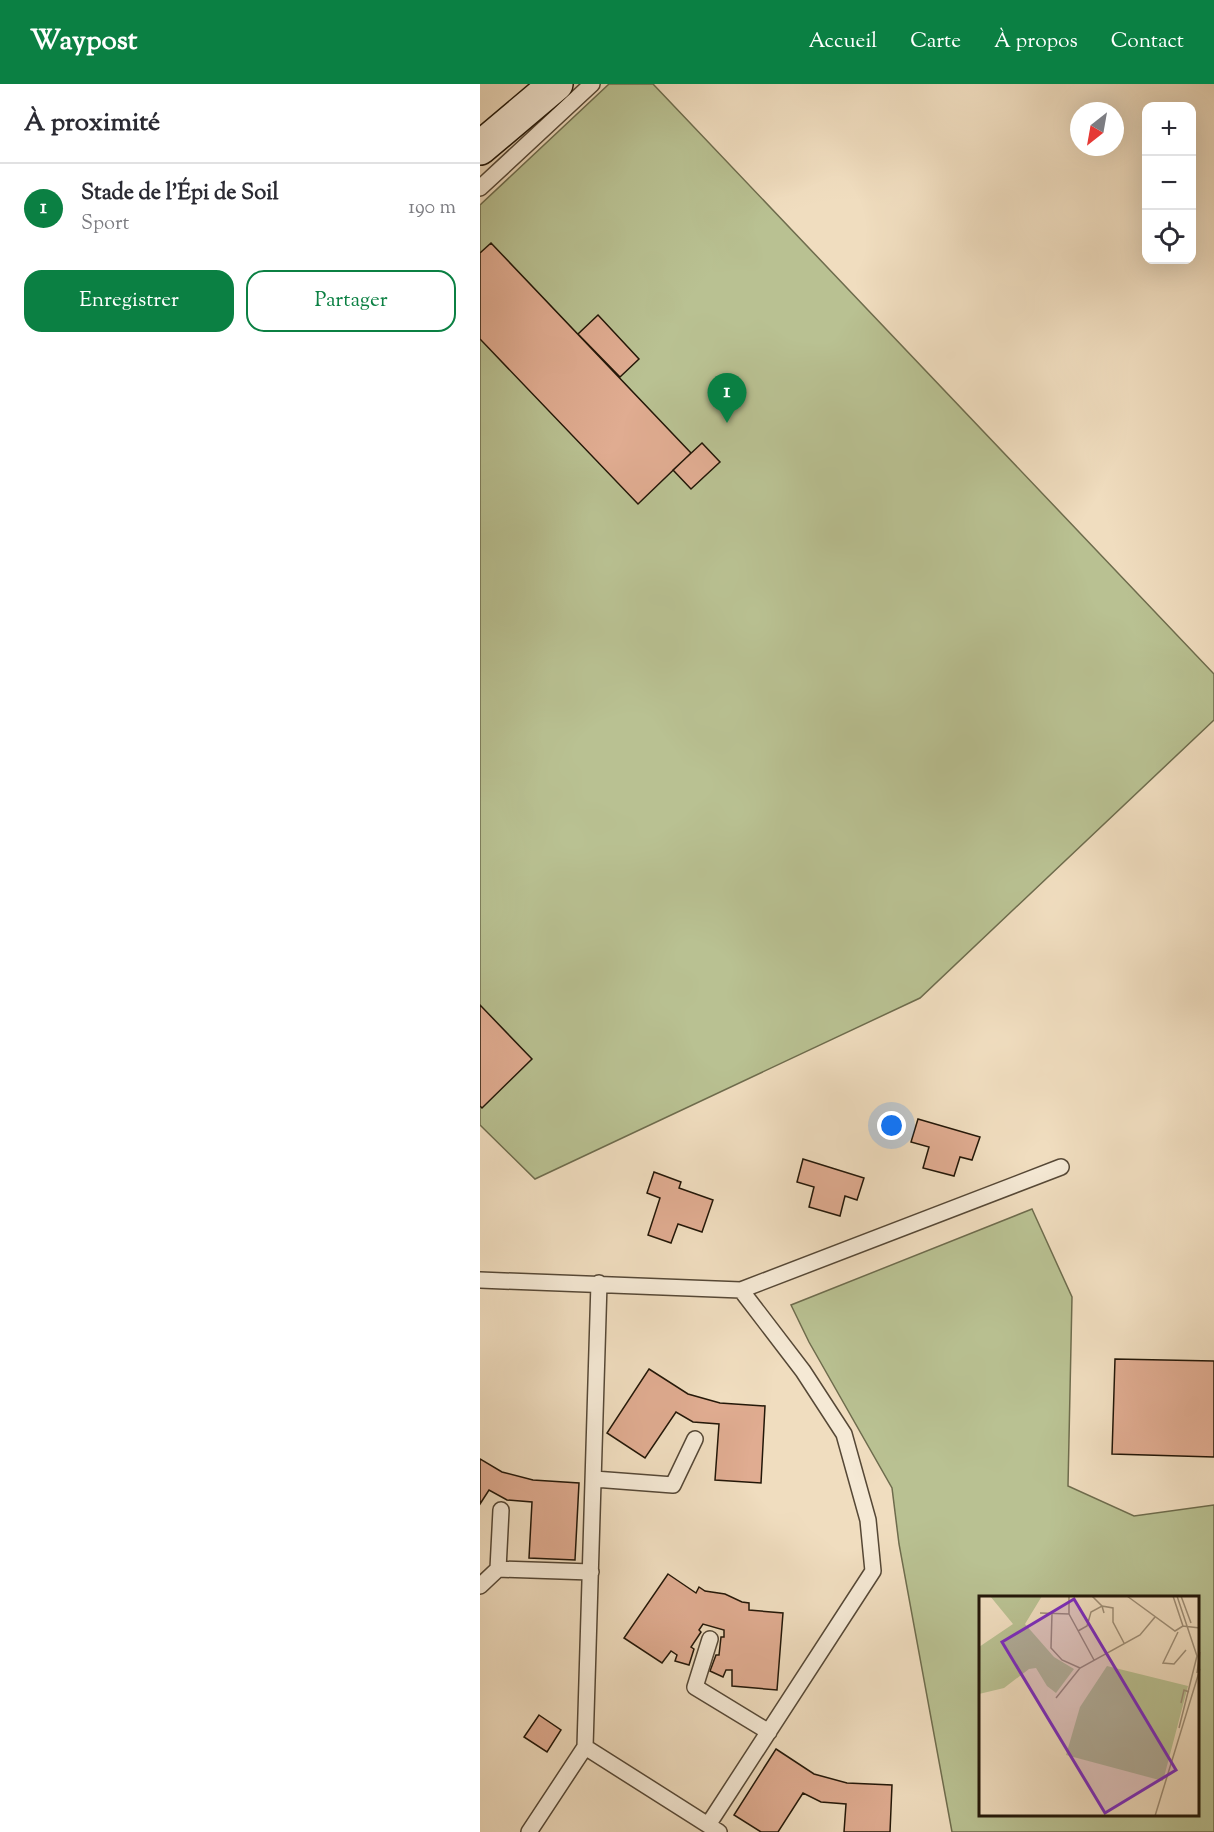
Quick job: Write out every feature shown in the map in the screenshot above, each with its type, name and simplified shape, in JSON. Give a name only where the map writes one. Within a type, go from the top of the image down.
[{"type":"main road","points":[[480,148],[556,84]]},
{"type":"lane","points":[[480,188],[592,84]]},
{"type":"lane","points":[[480,1280],[741,1290],[1061,1167]]},
{"type":"lane","points":[[529,1832],[585,1747],[599,1283]]},
{"type":"lane","points":[[585,1747],[714,1828],[769,1732],[873,1571],[868,1520],[844,1434],[803,1371],[741,1290]]},
{"type":"lane","points":[[594,1479],[673,1485],[695,1439]]},
{"type":"lane","points":[[480,1586],[498,1569],[501,1510]]},
{"type":"lane","points":[[498,1569],[591,1572]]},
{"type":"lane","points":[[710,1640],[695,1687],[769,1732]]},
{"type":"green space","points":[[609,84],[653,84],[1214,674],[1214,720],[920,998],[535,1179],[480,1125],[480,205]]},
{"type":"green space","points":[[1032,1209],[1072,1297],[1068,1486],[1134,1516],[1214,1505],[1214,1832],[952,1832],[899,1544],[892,1488],[809,1342],[791,1305]]},
{"type":"building","points":[[491,243],[691,453],[638,504],[480,339],[480,253]]},
{"type":"building","points":[[598,315],[639,359],[620,377],[578,334]]},
{"type":"building","points":[[702,443],[720,462],[691,489],[673,470]]},
{"type":"building","points":[[480,1005],[532,1059],[482,1108],[480,1106]]},
{"type":"building","points":[[918,1119],[980,1137],[972,1160],[960,1157],[954,1176],[923,1168],[929,1147],[911,1142]]},
{"type":"building","points":[[803,1159],[864,1178],[857,1200],[845,1196],[840,1216],[809,1207],[814,1187],[797,1182]]},
{"type":"building","points":[[654,1172],[681,1182],[679,1188],[713,1200],[702,1232],[678,1224],[671,1243],[648,1235],[660,1198],[647,1193]]},
{"type":"building","points":[[1115,1359],[1214,1361],[1214,1457],[1112,1454]]},
{"type":"building","points":[[649,1369],[688,1394],[720,1403],[765,1406],[761,1483],[715,1480],[719,1424],[693,1422],[676,1412],[645,1458],[607,1433]]},
{"type":"building","points":[[480,1459],[502,1472],[533,1480],[579,1483],[575,1560],[529,1558],[532,1502],[507,1500],[489,1490],[480,1504]]},
{"type":"building","points":[[668,1574],[696,1593],[699,1587],[705,1591],[725,1594],[749,1603],[749,1610],[783,1613],[777,1690],[732,1686],[732,1670],[726,1670],[723,1677],[710,1671],[716,1655],[719,1655],[724,1630],[703,1624],[699,1630],[701,1632],[691,1647],[694,1649],[689,1665],[675,1661],[677,1655],[671,1651],[662,1663],[624,1638]]},
{"type":"building","points":[[539,1715],[561,1730],[547,1752],[524,1737]]},
{"type":"building","points":[[776,1749],[814,1774],[847,1783],[892,1785],[890,1832],[844,1832],[846,1804],[821,1802],[803,1793],[778,1832],[761,1832],[734,1815]]},
{"type":"place","name":"Stade de l'Épi de Soil","points":[[727,423]]}]
